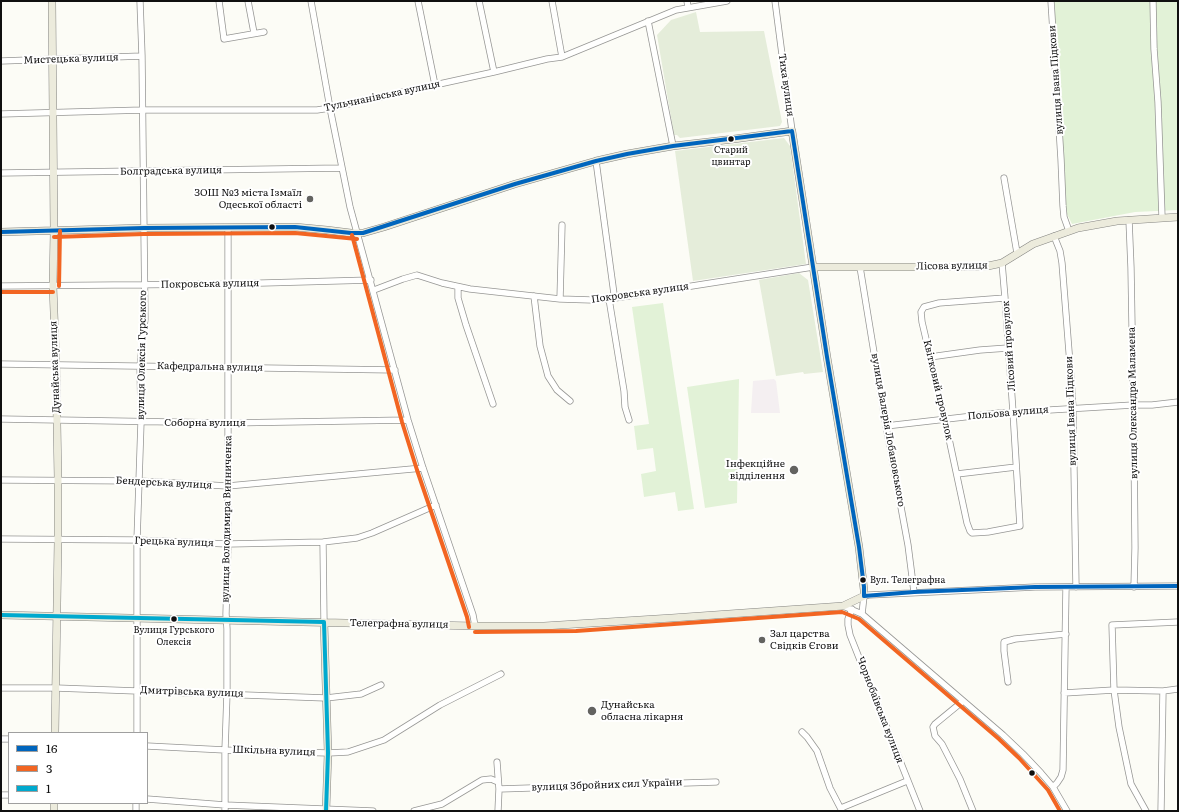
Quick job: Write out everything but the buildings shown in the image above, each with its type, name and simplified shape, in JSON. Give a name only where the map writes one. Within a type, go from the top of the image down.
[{"type":"main road","name":"Дунайська вулиця","points":[[52,1],[54,173],[53,286],[58,480],[55,732]]},
{"type":"main road","points":[[1,232],[144,228],[295,227],[358,233],[378,229],[515,184],[596,161],[673,146],[792,130]]},
{"type":"main road","name":"Тиха вулиця","points":[[792,130],[826,350],[859,547],[864,596]]},
{"type":"main road","name":"Лісова вулиця","points":[[813,267],[988,266],[1002,263],[1033,244],[1069,231],[1129,220],[1178,216]]},
{"type":"main road","name":"Телеграфна вулиця","points":[[1,615],[475,626],[565,625],[843,606],[864,596]]},
{"type":"main road","points":[[324,622],[328,752],[326,810]]},
{"type":"street","name":"вулиця Олексія Гурського","points":[[137,732],[137,540],[141,422],[140,366],[145,319],[140,1]]},
{"type":"street","points":[[219,1],[224,39],[264,32]]},
{"type":"street","points":[[248,1],[254,33]]},
{"type":"street","points":[[311,1],[330,108],[350,207],[374,290],[408,420],[471,608],[475,626]]},
{"type":"street","points":[[418,1],[435,86]]},
{"type":"street","points":[[479,1],[494,72]]},
{"type":"street","points":[[552,1],[562,57]]},
{"type":"street","points":[[687,1],[688,7]]},
{"type":"street","name":"Тульчианівська вулиця","points":[[1,114],[142,110],[317,110],[330,108],[435,86],[547,58],[562,57],[676,10],[727,1]]},
{"type":"street","name":"Тиха вулиця","points":[[775,1],[792,130]]},
{"type":"street","name":"вулиця Івана Підкови","points":[[1051,1],[1063,206],[1064,217],[1069,231]]},
{"type":"street","points":[[1154,1],[1154,49],[1158,102],[1162,217]]},
{"type":"street","points":[[648,21],[673,146]]},
{"type":"street","name":"Мистецька вулиця","points":[[1,61],[142,56]]},
{"type":"street","points":[[596,161],[614,294],[609,299],[623,385],[625,407],[629,420]]},
{"type":"street","name":"Болградська вулиця","points":[[1,173],[342,168]]},
{"type":"street","points":[[1004,178],[1017,253]]},
{"type":"street","name":"вулиця Олександра Маламена","points":[[1129,220],[1131,262],[1135,548],[1134,587]]},
{"type":"street","points":[[560,299],[562,225]]},
{"type":"street","name":"вулиця Володимира Винниченка","points":[[225,808],[224,750],[227,693],[228,544],[228,228]]},
{"type":"street","name":"вулиця Івана Підкови","points":[[1054,236],[1060,251],[1063,267],[1072,408],[1076,587]]},
{"type":"street","name":"Лісовий провулок","points":[[1002,263],[1020,526]]},
{"type":"street","name":"Покровська вулиця","points":[[374,290],[417,275],[458,287],[560,299],[592,300],[609,299],[813,267]]},
{"type":"street","name":"вулиця Валерія Лобановського","points":[[860,267],[886,426],[908,545],[914,592]]},
{"type":"street","name":"Покровська вулиця","points":[[1,286],[227,284],[371,280]]},
{"type":"street","points":[[458,287],[458,298],[466,325],[493,404]]},
{"type":"street","points":[[534,296],[540,346],[548,376],[557,390],[570,401]]},
{"type":"street","name":"Квітковий провулок","points":[[1005,298],[933,304],[924,307],[921,310],[921,316],[970,531],[972,533],[988,532],[1020,526]]},
{"type":"street","points":[[930,357],[980,350],[1008,348]]},
{"type":"street","name":"Кафедральна вулиця","points":[[1,364],[395,370]]},
{"type":"street","name":"Польова вулиця","points":[[886,426],[1013,412],[1133,404],[1152,405],[1178,402]]},
{"type":"street","name":"Соборна вулиця","points":[[1,419],[228,423],[408,420]]},
{"type":"street","points":[[957,474],[1016,467]]},
{"type":"street","name":"Бендерська вулиця","points":[[1,480],[139,481],[228,486],[423,468]]},
{"type":"street","name":"Грецька вулиця","points":[[1,539],[137,540],[228,544],[323,542],[351,539],[368,534],[436,505]]},
{"type":"street","points":[[323,542],[324,622]]},
{"type":"street","name":"Телеграфна вулиця","points":[[864,596],[914,592],[1007,588],[1178,586]]},
{"type":"street","points":[[1053,788],[1061,777],[1063,770],[1066,587]]},
{"type":"street","points":[[862,614],[864,596]]},
{"type":"street","points":[[843,606],[862,614],[1003,735],[1023,754],[1053,788],[1067,811]]},
{"type":"street","name":"Чорнобаївська вулиця","points":[[852,609],[848,619],[850,635],[920,811]]},
{"type":"street","points":[[1146,811],[1132,784],[1119,727],[1114,690],[1112,625],[1178,622]]},
{"type":"street","points":[[1008,682],[1004,642],[1015,639],[1066,634]]},
{"type":"street","name":"Шкільна вулиця","points":[[148,746],[224,750],[348,752],[384,740],[440,705],[501,674]]},
{"type":"street","name":"Дмитрівська вулиця","points":[[1,688],[137,690],[326,698],[361,694],[381,685]]},
{"type":"street","points":[[1064,693],[1114,690],[1163,691],[1178,689]]},
{"type":"street","points":[[1161,811],[1163,691]]},
{"type":"street","points":[[963,702],[935,724],[933,732],[942,744],[960,779],[973,811]]},
{"type":"street","points":[[802,732],[817,751],[830,788],[841,810],[907,781]]},
{"type":"street","points":[[497,762],[498,811]]},
{"type":"street","points":[[414,811],[442,804],[482,780],[491,779],[498,782]]},
{"type":"street","name":"вулиця Збройних сил України","points":[[498,788],[716,782]]},
{"type":"street","points":[[148,799],[225,808],[374,811]]},
{"type":"shaded area","points":[[774,379],[776,381],[780,413],[751,413],[753,381]]},
{"type":"green space","points":[[1054,1],[1178,1],[1178,210],[1135,212],[1072,224],[1066,212]]},
{"type":"green space","points":[[696,12],[700,32],[764,31],[782,122],[780,126],[680,138],[677,135],[674,135],[657,35],[671,20]]},
{"type":"green space","points":[[784,138],[790,146],[806,264],[693,281],[675,151]]},
{"type":"green space","points":[[799,273],[808,280],[823,372],[804,374],[803,372],[776,376],[759,280]]},
{"type":"green space","points":[[663,303],[694,509],[678,511],[675,492],[644,497],[641,474],[656,471],[653,448],[637,450],[634,426],[649,424],[632,307]]},
{"type":"green space","points":[[739,379],[737,503],[705,508],[687,387]]},
{"type":"transit line","name":"16","points":[[792,131],[827,357],[859,547],[864,596]]},
{"type":"transit line","name":"16","points":[[1,232],[144,228],[295,227],[363,233],[515,184],[596,161],[673,146],[792,131]]},
{"type":"transit line","name":"3","points":[[59,286],[60,231]]},
{"type":"transit line","name":"3","points":[[54,237],[144,234],[295,233],[357,239]]},
{"type":"transit line","name":"3","points":[[352,235],[402,422],[467,617],[469,627]]},
{"type":"transit line","name":"3","points":[[1,292],[53,292]]},
{"type":"transit line","name":"16","points":[[864,596],[914,592],[1035,587],[1178,586]]},
{"type":"transit line","name":"3","points":[[475,632],[576,631],[842,612],[859,619],[999,739],[1019,758],[1048,790],[1060,811]]},
{"type":"transit line","name":"1","points":[[1,615],[324,622]]},
{"type":"transit line","name":"1","points":[[324,622],[328,753],[326,811]]},
{"type":"place","name":"Старий цвинтар","points":[[731,139]]},
{"type":"place","name":"ЗОШ №3 міста Ізмаїл Одеської області","points":[[310,199]]},
{"type":"place","name":"Інфекційне відділення","points":[[794,470]]},
{"type":"place","name":"Вул. Телеграфна","points":[[863,580]]},
{"type":"place","name":"Вулиця Гурського Олексія","points":[[174,619]]},
{"type":"place","name":"Зал царства Свідків Єгови","points":[[762,640]]},
{"type":"place","name":"Дунайська обласна лікарня","points":[[592,711]]}]
